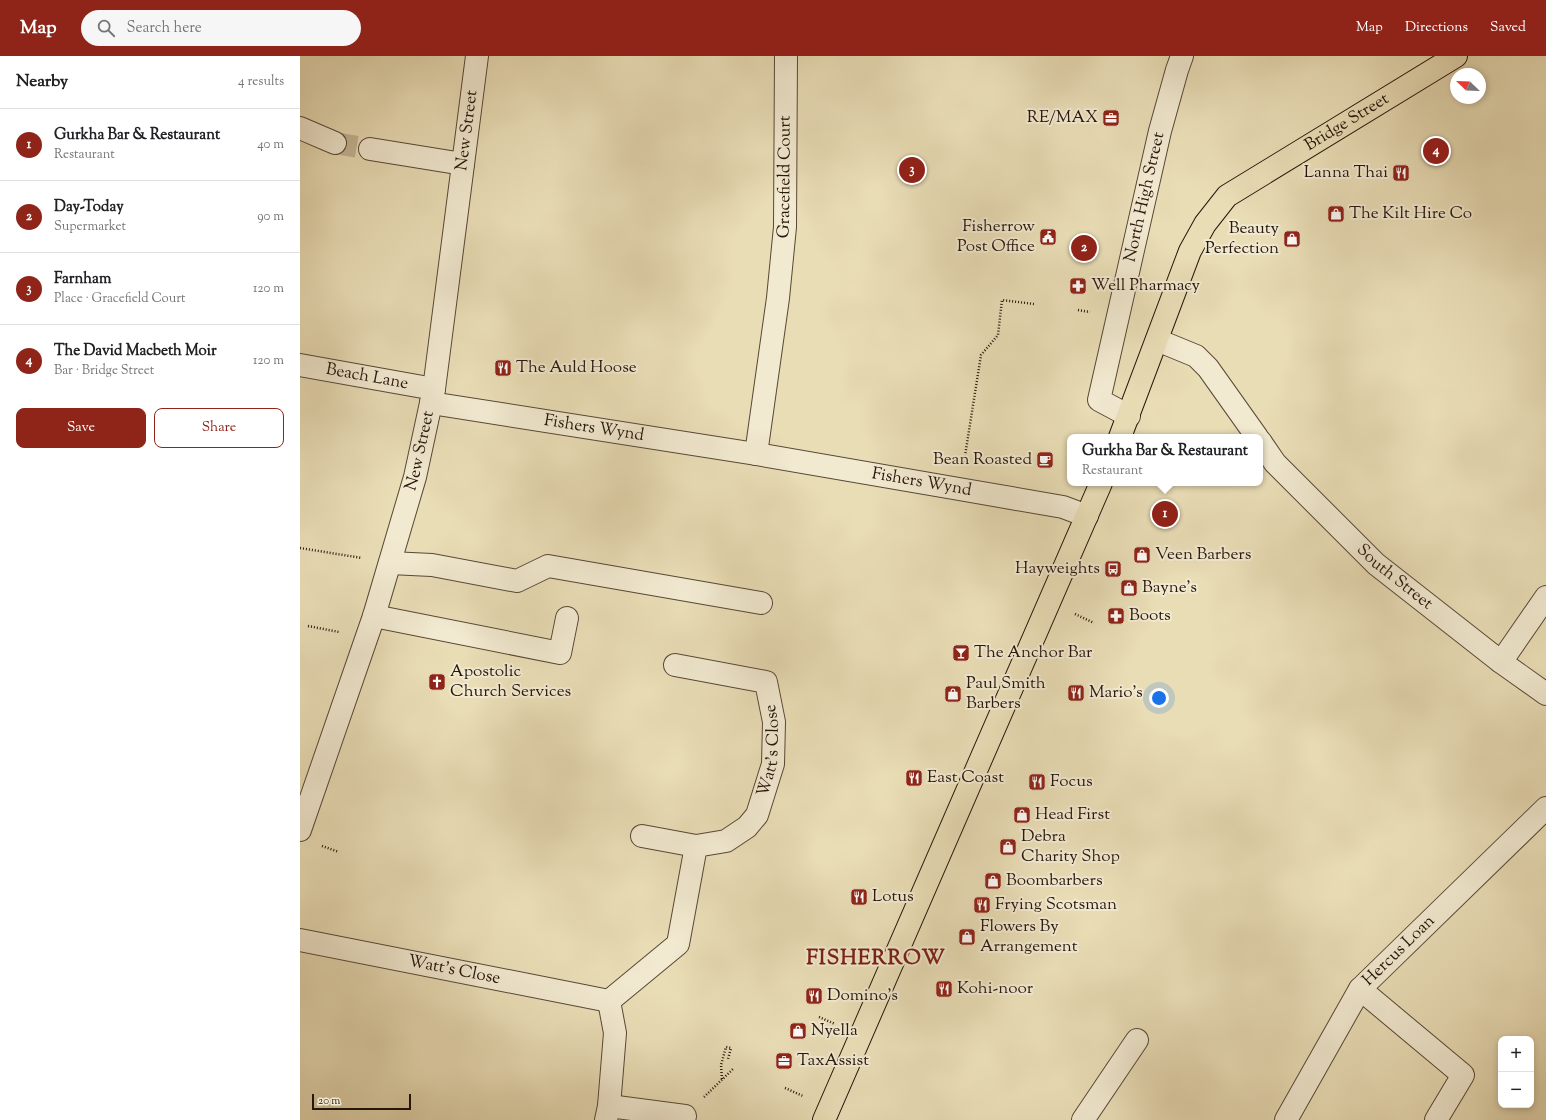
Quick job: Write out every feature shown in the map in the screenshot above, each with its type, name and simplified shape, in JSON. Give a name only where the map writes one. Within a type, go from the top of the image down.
[{"type":"main road","name":"Bridge Street","points":[[1157,340],[1190,251],[1205,224],[1227,196],[1456,56]]},
{"type":"main road","points":[[1121,434],[1157,340]]},
{"type":"main road","points":[[824,1120],[1100,486]]},
{"type":"street","name":"New Street","points":[[300,830],[374,616],[416,477],[433,396],[477,56]]},
{"type":"street","name":"Gracefield Court","points":[[756,454],[778,298],[785,227],[786,56]]},
{"type":"street","name":"North High Street","points":[[1129,416],[1099,400],[1160,131],[1182,56]]},
{"type":"street","points":[[300,128],[336,143]]},
{"type":"street","points":[[370,149],[463,164]]},
{"type":"street","points":[[1157,340],[1196,356],[1208,368],[1255,434]]},
{"type":"street","name":"Beach Lane","points":[[300,365],[433,396]]},
{"type":"street","name":"Fishers Wynd","points":[[433,396],[1063,507],[1087,516]]},
{"type":"street","name":"South Street","points":[[1263,445],[1276,463],[1376,564],[1501,662],[1546,694]]},
{"type":"street","points":[[390,563],[432,565],[517,581],[548,566],[761,602]]},
{"type":"street","points":[[1501,662],[1546,597]]},
{"type":"street","points":[[374,616],[560,653],[567,618]]},
{"type":"street","name":"Watt's Close","points":[[642,836],[696,846],[726,841],[747,826],[757,815],[773,764],[774,722],[766,682],[675,665]]},
{"type":"street","name":"Hercus Loan","points":[[1286,1120],[1360,989],[1546,808]]},
{"type":"street","points":[[685,1116],[607,1113],[615,1033],[609,1001],[678,944],[696,846]]},
{"type":"street","name":"Watt's Close","points":[[300,940],[609,1001]]},
{"type":"street","points":[[1360,989],[1463,1075],[1436,1120]]},
{"type":"street","points":[[1083,1120],[1137,1040]]},
{"type":"path","points":[[959,489],[981,355],[998,335],[1002,300],[1034,304]]},
{"type":"path","points":[[300,548],[390,563]]},
{"type":"path","points":[[722,1079],[721,1065],[726,1047],[731,1048],[728,1059]]},
{"type":"path","points":[[685,1116],[733,1069]]},
{"type":"tunnel","points":[[335,143],[370,149]]},
{"type":"place","name":"RE/MAX","points":[[1111,118]]},
{"type":"place","name":"The David Macbeth Moir","points":[[1436,151]]},
{"type":"place","name":"Farnham","points":[[912,170]]},
{"type":"place","name":"Lanna Thai","points":[[1401,173]]},
{"type":"place","name":"The Kilt Hire Co","points":[[1336,214]]},
{"type":"place","name":"Fisherrow Post Office","points":[[1048,237]]},
{"type":"place","name":"Beauty Perfection","points":[[1292,239]]},
{"type":"place","name":"Day-Today","points":[[1084,248]]},
{"type":"place","name":"Well Pharmacy","points":[[1078,286]]},
{"type":"place","name":"The Auld Hoose","points":[[503,368]]},
{"type":"place","name":"Bean Roasted","points":[[1045,460]]},
{"type":"place","name":"Gurkha Bar & Restaurant","points":[[1165,514]]},
{"type":"place","name":"Veen Barbers","points":[[1142,555]]},
{"type":"place","name":"Hayweights","points":[[1113,569]]},
{"type":"place","name":"Bayne's","points":[[1129,588]]},
{"type":"place","name":"Boots","points":[[1116,616]]},
{"type":"place","name":"The Anchor Bar","points":[[961,653]]},
{"type":"place","name":"Apostolic Church Services","points":[[437,682]]},
{"type":"place","name":"Mario's","points":[[1076,693]]},
{"type":"place","name":"Paul Smith Barbers","points":[[953,694]]},
{"type":"place","name":"East Coast","points":[[914,778]]},
{"type":"place","name":"Focus","points":[[1037,782]]},
{"type":"place","name":"Head First","points":[[1022,815]]},
{"type":"place","name":"Debra Charity Shop","points":[[1008,847]]},
{"type":"place","name":"Boombarbers","points":[[993,881]]},
{"type":"place","name":"Lotus","points":[[859,897]]},
{"type":"place","name":"Frying Scotsman","points":[[982,905]]},
{"type":"place","name":"Flowers By Arrangement","points":[[967,937]]},
{"type":"place","name":"Kohi-noor","points":[[944,989]]},
{"type":"place","name":"Domino's","points":[[814,996]]},
{"type":"place","name":"Nyella","points":[[798,1031]]},
{"type":"place","name":"TaxAssist","points":[[784,1061]]},
{"type":"district","name":"FISHERROW","points":[[876,959]]}]
